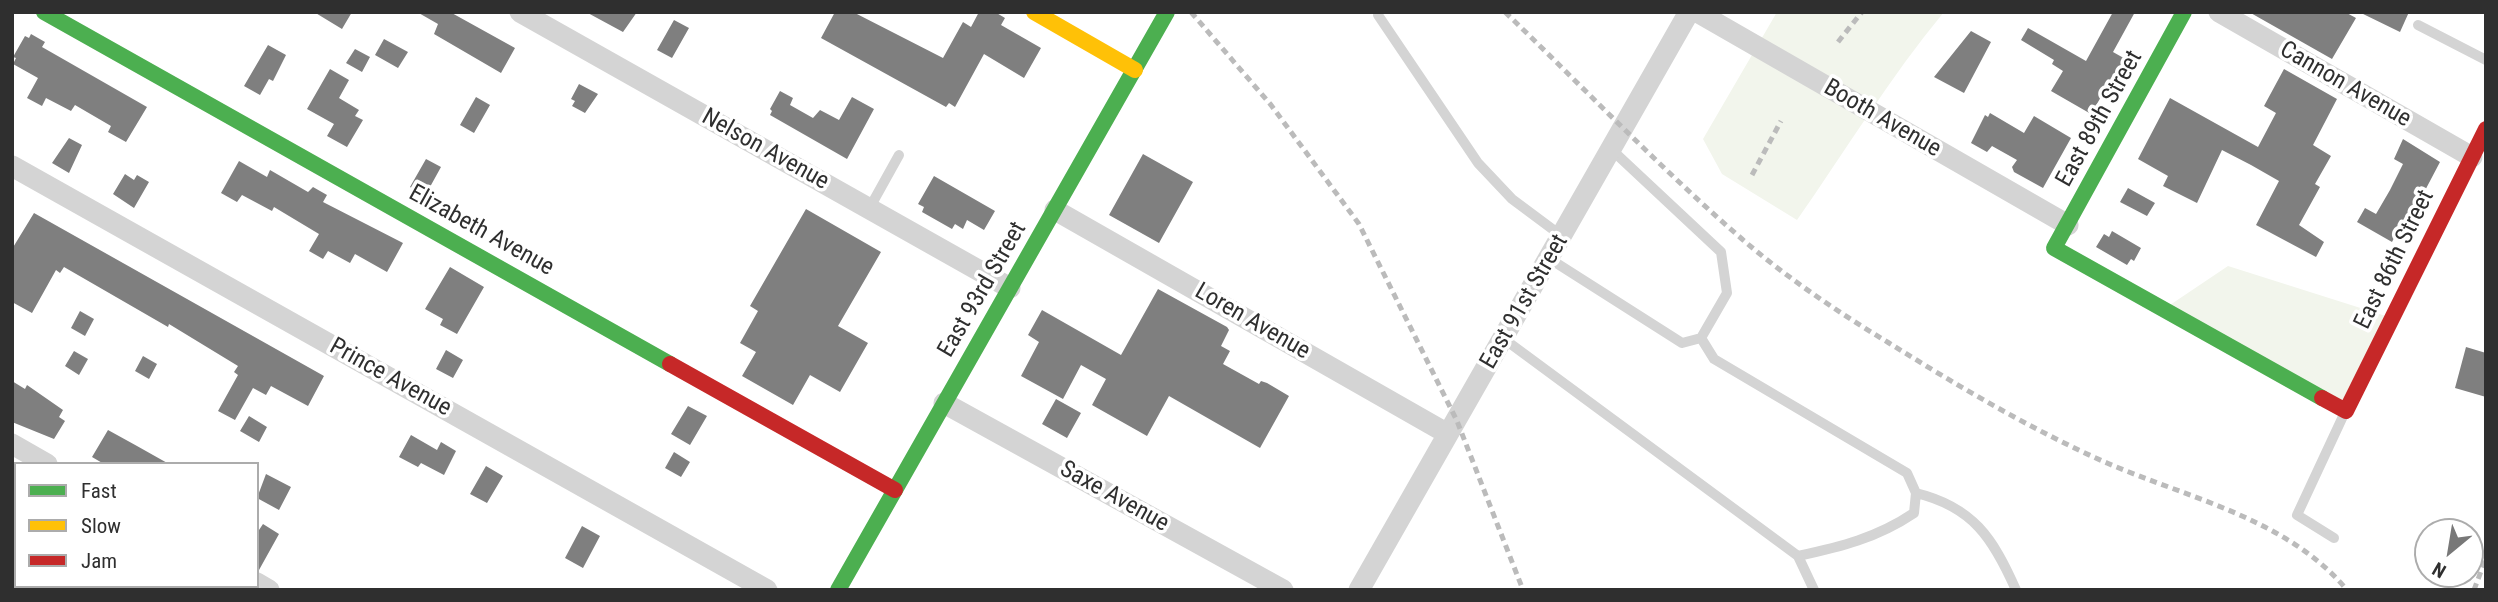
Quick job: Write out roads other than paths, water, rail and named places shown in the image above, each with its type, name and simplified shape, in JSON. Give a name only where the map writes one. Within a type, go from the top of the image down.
[{"type":"street","name":"Elizabeth Avenue","points":[[44,12],[895,490]]},
{"type":"street","name":"Nelson Avenue","points":[[520,12],[1010,288]]},
{"type":"street","points":[[1034,12],[1135,70]]},
{"type":"street","name":"East 93rd Street","points":[[838,590],[1167,12]]},
{"type":"street","name":"East 91st Street","points":[[1359,590],[1563,237],[1689,12]]},
{"type":"street","name":"Booth Avenue","points":[[1697,12],[2068,225]]},
{"type":"street","name":"East 89th Street","points":[[2184,12],[2054,248],[2346,411]]},
{"type":"street","name":"Cannon Avenue","points":[[2219,12],[2472,157]]},
{"type":"street","name":"East 86th Street","points":[[2346,411],[2486,129]]},
{"type":"street","name":"Prince Avenue","points":[[12,166],[767,590]]},
{"type":"street","name":"Loren Avenue","points":[[1055,210],[1448,434]]},
{"type":"street","name":"Saxe Avenue","points":[[944,403],[1283,590]]},
{"type":"street","points":[[12,444],[44,462]]},
{"type":"lane","points":[[1378,15],[1478,163],[1512,199],[1563,237]]},
{"type":"lane","points":[[2418,26],[2486,60]]},
{"type":"lane","points":[[1550,259],[1682,344],[1701,338],[1727,293],[1721,252],[1612,150]]},
{"type":"lane","points":[[870,209],[899,155]]},
{"type":"lane","points":[[1701,338],[1714,359],[1893,462],[1907,473],[1916,493],[1914,513],[1889,530],[1855,544],[1798,556]]},
{"type":"lane","points":[[1504,339],[1798,556],[1814,590]]},
{"type":"lane","points":[[2334,538],[2297,515],[2346,411]]},
{"type":"lane","points":[[1916,493],[1943,500],[1974,522],[1998,551],[2016,590]]},
{"type":"railway","points":[[1191,12],[1271,105],[1359,224],[1457,421],[1523,590]]},
{"type":"railway","points":[[1505,12],[1712,212],[1759,253],[1813,294],[1942,375],[2051,436],[2107,463],[2235,513],[2266,528],[2296,545],[2323,566],[2347,590]]},
{"type":"railway","points":[[1838,42],[1862,12]]},
{"type":"railway","points":[[1752,175],[1781,121]]},
{"type":"railway","points":[[2474,590],[2486,558]]}]
